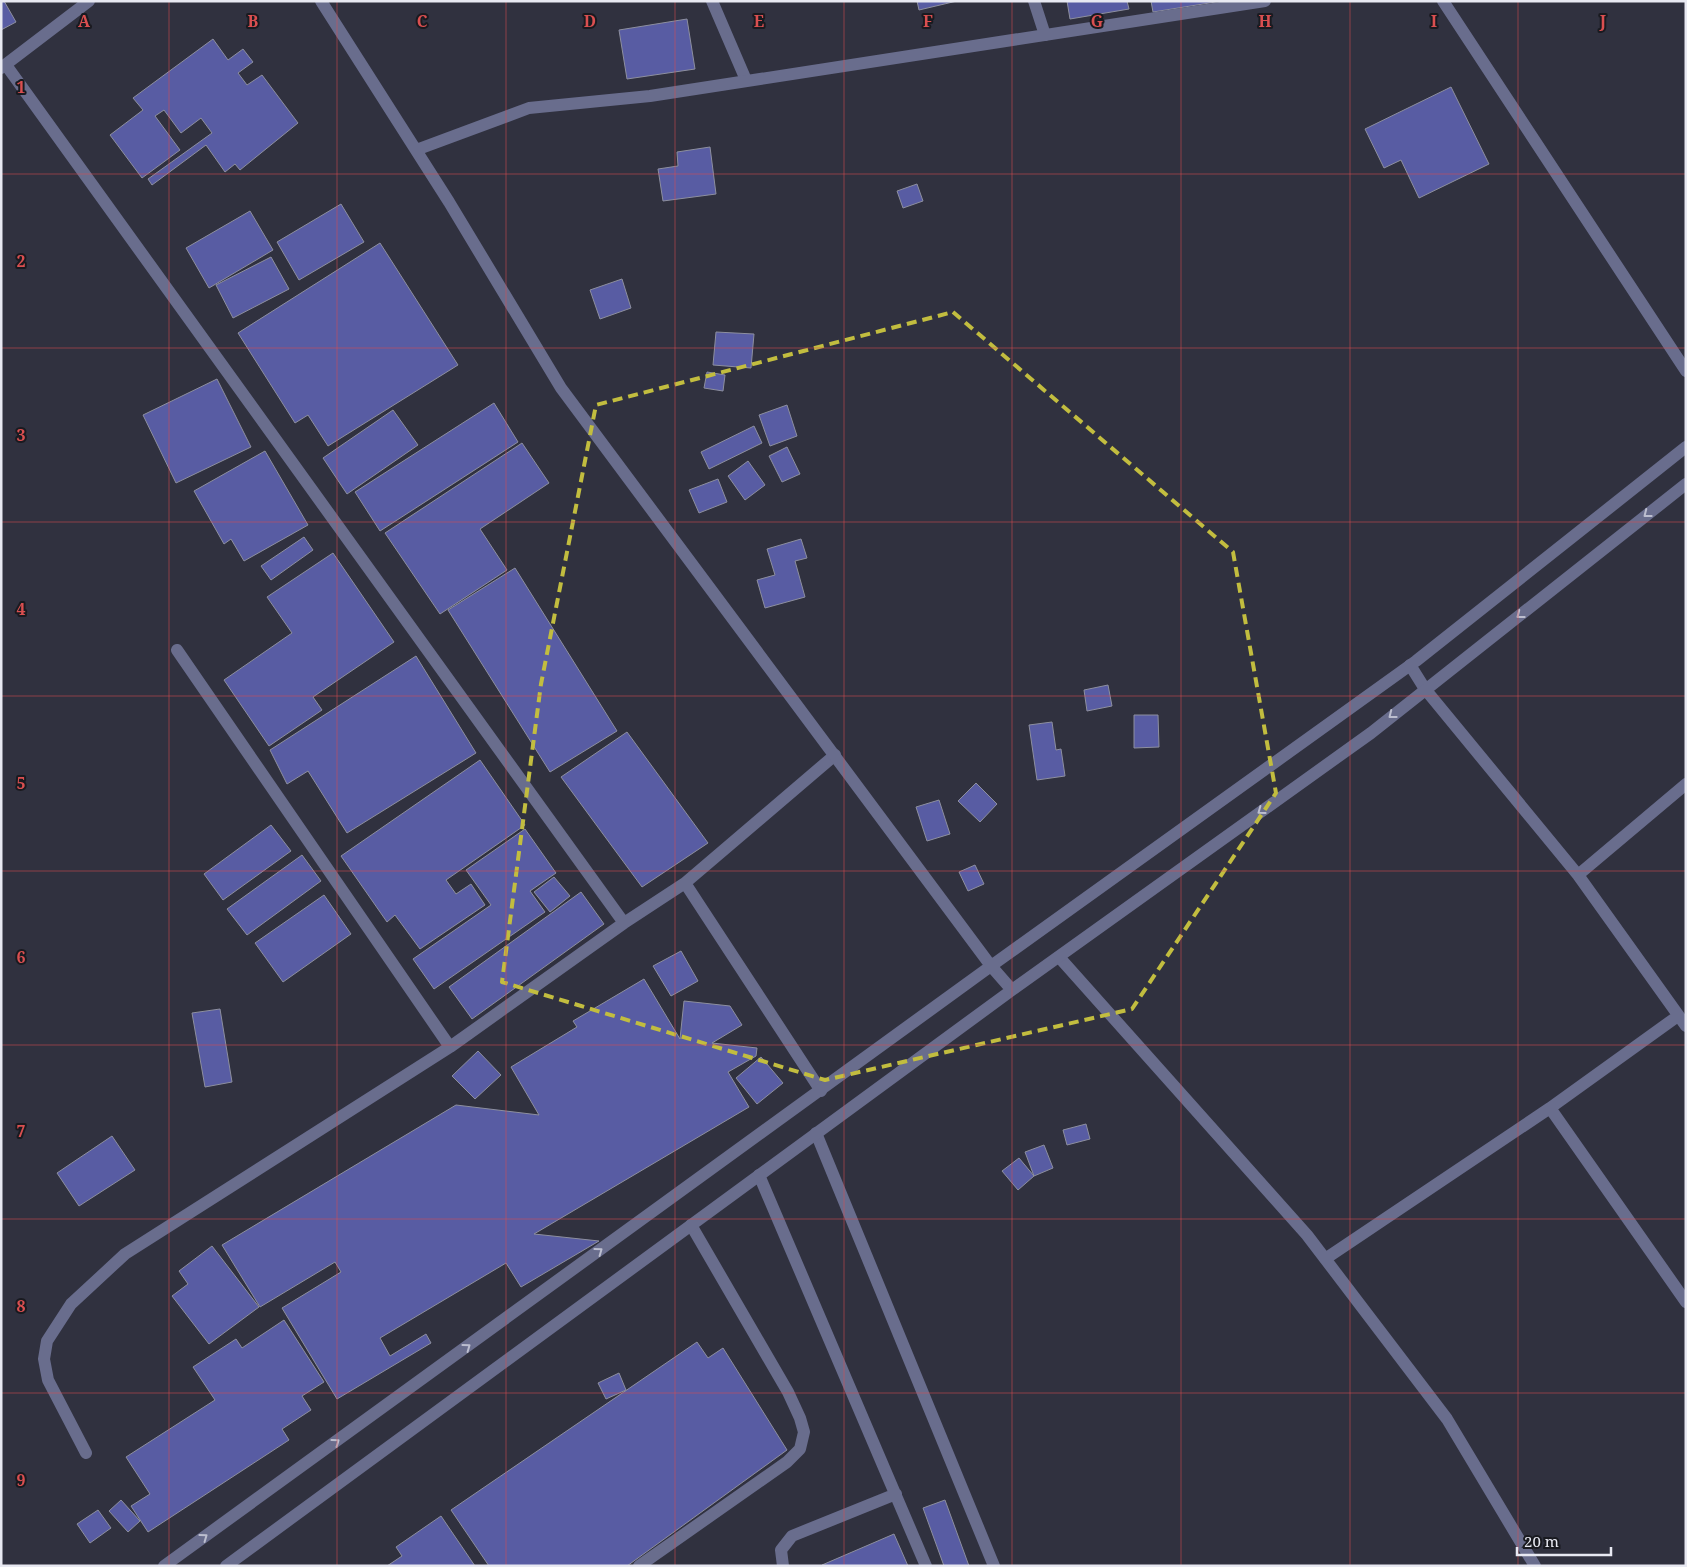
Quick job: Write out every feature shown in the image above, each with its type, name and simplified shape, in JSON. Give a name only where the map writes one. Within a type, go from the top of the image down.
[{"type":"street","points":[[89,1],[3,67],[624,923]]},
{"type":"street","points":[[321,1],[416,150],[561,388],[990,966],[1012,990]]},
{"type":"street","points":[[712,1],[746,80]]},
{"type":"street","points":[[1034,1],[1045,35]]},
{"type":"street","points":[[1443,1],[1686,371]]},
{"type":"street","points":[[416,150],[529,108],[650,96],[1262,2]]},
{"type":"street","points":[[164,1566],[821,1091],[990,966],[1410,665],[1686,447]]},
{"type":"street","points":[[226,1566],[1012,990],[1371,733],[1686,484]]},
{"type":"street","points":[[177,650],[450,1047]]},
{"type":"street","points":[[1325,1259],[1682,1021],[1578,875],[1425,689],[1410,665]]},
{"type":"street","points":[[86,1453],[48,1380],[44,1359],[47,1341],[71,1304],[125,1254],[450,1047],[624,923],[685,883],[835,755]]},
{"type":"street","points":[[1578,875],[1686,784]]},
{"type":"street","points":[[685,883],[821,1091]]},
{"type":"street","points":[[1059,957],[1307,1235],[1447,1419],[1535,1566]]},
{"type":"street","points":[[1550,1108],[1686,1302]]},
{"type":"street","points":[[816,1133],[994,1566]]},
{"type":"street","points":[[759,1175],[926,1566]]},
{"type":"street","points":[[639,1566],[787,1462],[800,1449],[804,1432],[788,1392],[691,1225]]},
{"type":"street","points":[[783,1566],[781,1550],[792,1536],[896,1494]]},
{"type":"highlighted area","points":[[953,312],[1233,552],[1276,793],[1132,1009],[825,1080],[502,982],[541,684],[596,405]]},
{"type":"building","points":[[1,1],[4,1],[16,22],[1,30]]},
{"type":"building","points":[[917,1],[957,1],[919,10]]},
{"type":"building","points":[[1067,1],[1127,1],[1129,9],[1070,19]]},
{"type":"building","points":[[1151,1],[1222,1],[1153,12]]},
{"type":"building","points":[[687,19],[695,69],[627,79],[619,30]]},
{"type":"building","points":[[213,39],[228,60],[243,49],[253,62],[238,73],[247,85],[262,75],[298,123],[240,170],[235,164],[225,172],[206,145],[152,185],[148,179],[212,133],[201,118],[181,133],[164,110],[155,116],[180,150],[142,178],[110,135],[143,110],[133,98]]},
{"type":"building","points":[[1451,87],[1489,164],[1419,198],[1401,160],[1384,168],[1365,129]]},
{"type":"building","points":[[710,147],[716,194],[663,201],[658,169],[678,166],[677,152]]},
{"type":"building","points":[[917,184],[923,201],[903,208],[897,191]]},
{"type":"building","points":[[341,204],[364,242],[299,280],[277,242]]},
{"type":"building","points":[[250,211],[273,250],[209,288],[186,248]]},
{"type":"building","points":[[380,243],[458,365],[328,446],[308,415],[295,423],[238,333]]},
{"type":"building","points":[[271,257],[289,289],[233,318],[216,285]]},
{"type":"building","points":[[622,279],[631,308],[600,319],[590,290]]},
{"type":"building","points":[[716,332],[754,334],[751,368],[713,365]]},
{"type":"building","points":[[707,372],[725,375],[723,391],[704,388]]},
{"type":"building","points":[[217,379],[251,447],[176,483],[143,415]]},
{"type":"building","points":[[494,403],[518,442],[380,531],[355,492]]},
{"type":"building","points":[[787,405],[797,436],[770,446],[759,415]]},
{"type":"building","points":[[393,410],[418,445],[347,494],[323,458]]},
{"type":"building","points":[[754,426],[762,443],[709,469],[701,452]]},
{"type":"building","points":[[522,443],[549,483],[480,529],[507,570],[440,614],[385,533]]},
{"type":"building","points":[[787,447],[800,474],[782,482],[769,456]]},
{"type":"building","points":[[265,451],[308,525],[244,561],[231,539],[224,544],[194,491]]},
{"type":"building","points":[[748,461],[765,485],[745,500],[728,476]]},
{"type":"building","points":[[718,479],[727,502],[699,513],[689,490]]},
{"type":"building","points":[[304,537],[313,550],[271,580],[261,566]]},
{"type":"building","points":[[801,539],[807,558],[795,561],[805,597],[765,608],[757,580],[775,575],[767,549]]},
{"type":"building","points":[[333,553],[394,642],[313,697],[322,710],[269,746],[224,680],[292,633],[267,597]]},
{"type":"building","points":[[515,568],[617,731],[550,772],[448,610]]},
{"type":"building","points":[[416,656],[476,753],[347,833],[308,771],[287,784],[270,750]]},
{"type":"building","points":[[1108,685],[1112,706],[1087,711],[1084,690]]},
{"type":"building","points":[[1134,715],[1158,715],[1159,747],[1134,748]]},
{"type":"building","points":[[1052,722],[1056,750],[1061,749],[1065,776],[1037,780],[1029,725]]},
{"type":"building","points":[[627,732],[708,843],[642,887],[561,777]]},
{"type":"building","points":[[480,760],[525,825],[446,880],[456,894],[471,884],[485,905],[420,949],[395,915],[387,922],[341,856]]},
{"type":"building","points":[[976,783],[997,804],[980,822],[958,801]]},
{"type":"building","points":[[939,800],[950,834],[927,841],[916,807]]},
{"type":"building","points":[[271,825],[291,851],[223,900],[204,874]]},
{"type":"building","points":[[525,829],[556,873],[530,891],[545,912],[434,989],[413,959],[491,905],[466,870]]},
{"type":"building","points":[[302,855],[321,881],[247,935],[227,909]]},
{"type":"building","points":[[975,865],[984,884],[968,891],[959,872]]},
{"type":"building","points":[[554,877],[570,896],[550,912],[534,892]]},
{"type":"building","points":[[581,892],[604,924],[472,1019],[449,987]]},
{"type":"building","points":[[324,895],[351,934],[283,982],[255,943]]},
{"type":"building","points":[[681,951],[698,981],[671,996],[653,966]]},
{"type":"building","points":[[644,979],[680,1039],[684,1001],[730,1006],[742,1025],[712,1043],[757,1048],[756,1056],[728,1072],[749,1107],[534,1234],[599,1241],[521,1287],[506,1263],[380,1338],[390,1356],[426,1334],[431,1343],[337,1399],[282,1308],[341,1272],[335,1262],[260,1307],[222,1245],[456,1105],[539,1115],[511,1067],[577,1027],[573,1021]]},
{"type":"building","points":[[220,1009],[232,1082],[205,1087],[192,1013]]},
{"type":"building","points":[[478,1051],[501,1075],[475,1099],[452,1076]]},
{"type":"building","points":[[761,1057],[783,1083],[757,1104],[736,1078]]},
{"type":"building","points":[[1086,1124],[1090,1139],[1067,1145],[1063,1130]]},
{"type":"building","points":[[112,1136],[135,1170],[79,1206],[57,1173]]},
{"type":"building","points":[[1044,1145],[1053,1168],[1034,1176],[1025,1152]]},
{"type":"building","points":[[1019,1158],[1034,1176],[1018,1190],[1002,1171]]},
{"type":"building","points":[[212,1246],[259,1307],[209,1344],[172,1296],[188,1284],[179,1271]]},
{"type":"building","points":[[284,1320],[324,1382],[302,1396],[311,1410],[282,1429],[289,1440],[148,1532],[131,1506],[150,1494],[126,1457],[215,1400],[193,1367],[236,1339],[242,1348]]},
{"type":"building","points":[[697,1342],[708,1358],[723,1348],[787,1450],[627,1566],[489,1566],[451,1510]]},
{"type":"building","points":[[619,1373],[626,1390],[606,1399],[598,1383]]},
{"type":"building","points":[[121,1500],[140,1521],[128,1532],[109,1511]]},
{"type":"building","points":[[945,1500],[969,1566],[944,1566],[923,1508]]},
{"type":"building","points":[[98,1510],[111,1528],[90,1543],[77,1524]]},
{"type":"building","points":[[441,1516],[475,1566],[387,1566],[402,1556],[396,1547]]},
{"type":"building","points":[[894,1534],[908,1566],[822,1565]]}]
